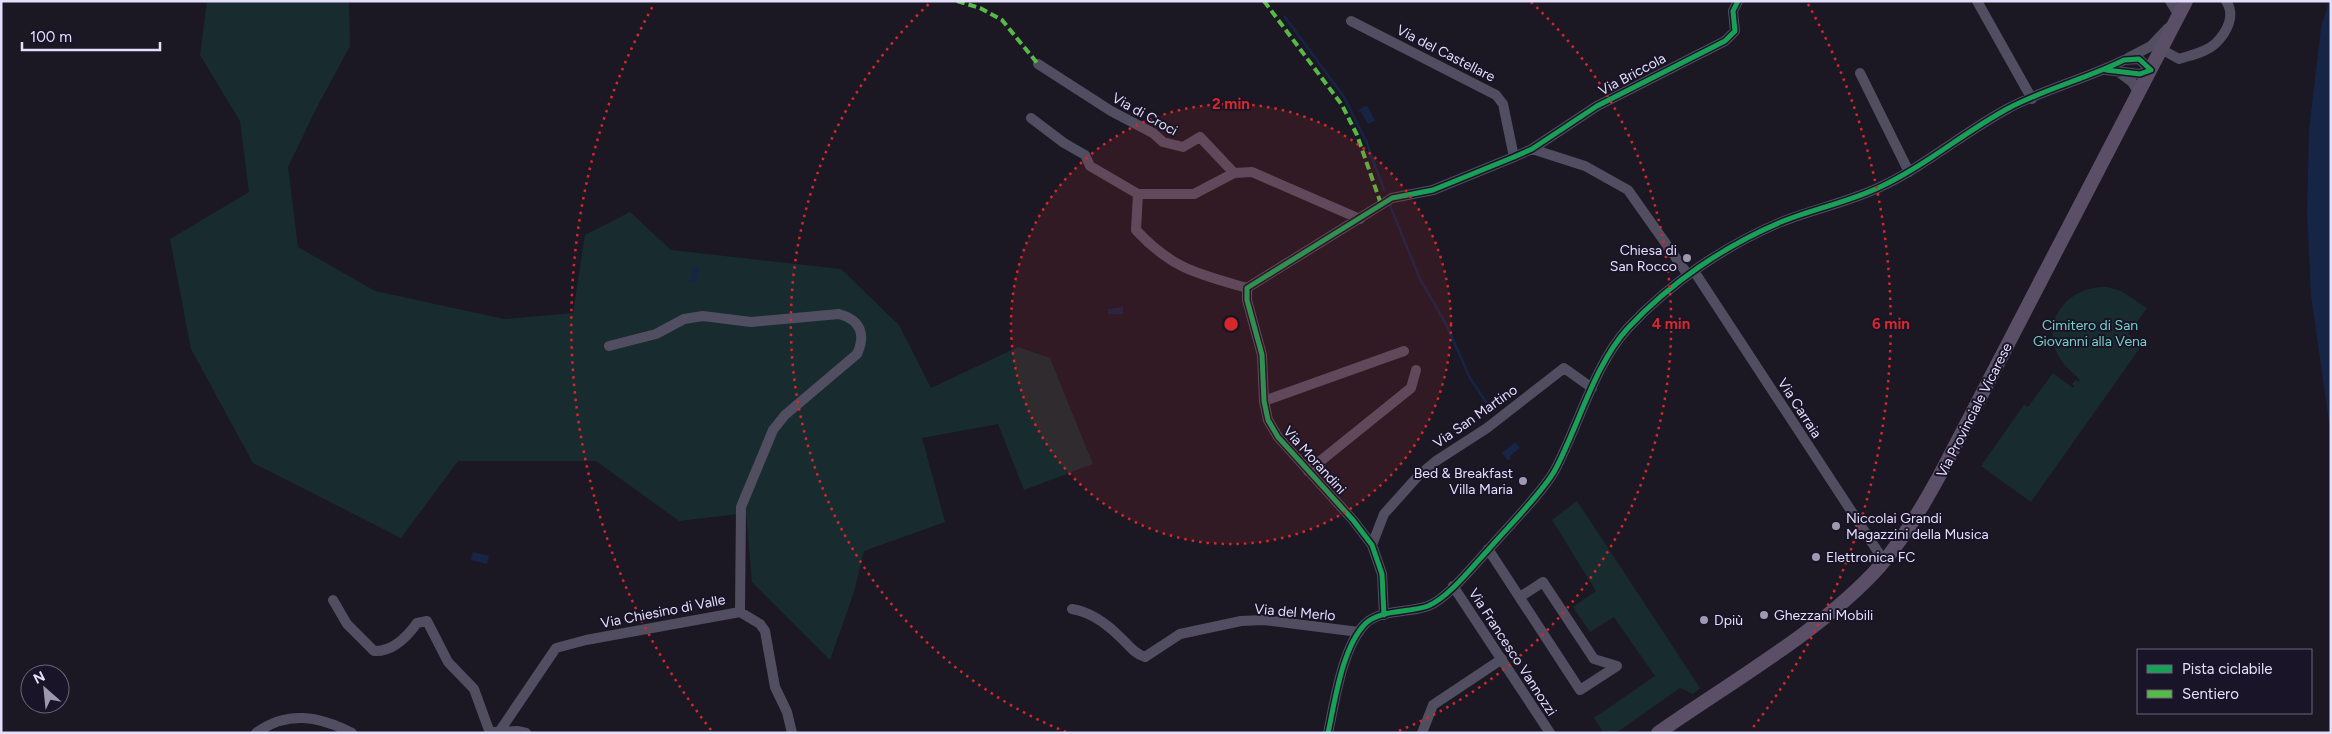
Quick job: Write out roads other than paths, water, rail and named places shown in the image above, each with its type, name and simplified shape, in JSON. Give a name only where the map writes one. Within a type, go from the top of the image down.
[{"type":"main road","name":"Via Provinciale Vicarese","points":[[1658,733],[1817,622],[1846,598],[1884,560],[1932,490],[2186,1]]},
{"type":"street","name":"Via Briccola","points":[[1360,218],[1381,204],[1400,196],[1433,190],[1532,149],[1597,106],[1725,41],[1735,31],[1734,11],[1738,1]]},
{"type":"street","points":[[1977,1],[2032,99]]},
{"type":"street","points":[[1328,733],[1346,661],[1359,632],[1370,620],[1427,606],[1439,600],[1488,550],[1554,473],[1612,347],[1629,327],[1691,273],[1756,234],[1783,221],[1861,196],[1909,172],[2000,113],[2106,70],[2151,46],[2176,18],[2170,1]]},
{"type":"street","points":[[2161,49],[2179,59],[2215,44],[2228,26],[2231,14],[2226,1]]},
{"type":"street","name":"Via del Castellare","points":[[1351,21],[1496,95],[1503,104],[1514,157]]},
{"type":"street","points":[[2106,70],[2140,74],[2151,70],[2139,59],[2124,60]]},
{"type":"street","name":"Via di Croci","points":[[1038,64],[1104,107],[1153,133],[1163,142],[1182,147],[1200,137],[1234,173]]},
{"type":"street","points":[[2119,72],[2132,82],[2139,93]]},
{"type":"street","points":[[1860,73],[1909,172]]},
{"type":"street","points":[[1031,118],[1064,143],[1085,155],[1090,166],[1138,194],[1194,194],[1234,173],[1245,171],[1261,174],[1360,218]]},
{"type":"street","name":"Via Carraia","points":[[1532,149],[1544,151],[1585,166],[1628,190],[1691,273],[1884,560]]},
{"type":"street","points":[[1138,194],[1136,230],[1157,251],[1181,267],[1247,288],[1360,218]]},
{"type":"street","name":"Via Morandini","points":[[1247,288],[1247,300],[1262,355],[1264,401],[1268,420],[1274,432],[1353,520],[1372,545],[1382,574],[1384,616]]},
{"type":"street","points":[[609,346],[656,334],[684,319],[704,316],[751,322],[840,314],[852,317],[860,328],[862,343],[857,354],[785,415],[773,430],[745,497],[739,520],[740,612]]},
{"type":"street","points":[[1264,401],[1404,351]]},
{"type":"street","name":"Via San Martino","points":[[1372,545],[1384,514],[1436,461],[1487,428],[1564,368],[1592,388]]},
{"type":"street","name":"Via Morandini","points":[[1308,471],[1411,388],[1416,370]]},
{"type":"street","points":[[1488,550],[1580,690],[1617,666],[1594,658],[1543,582],[1520,597]]},
{"type":"street","name":"Via Francesco Vannozzi","points":[[1453,586],[1550,733]]},
{"type":"street","points":[[334,600],[347,624],[374,651],[393,646],[410,633],[417,623],[427,620],[448,662],[474,689],[494,732],[526,733]]},
{"type":"street","name":"Via del Merlo","points":[[1072,609],[1094,616],[1119,635],[1137,654],[1145,657],[1180,634],[1228,623],[1264,620],[1359,632]]},
{"type":"street","name":"Via Chiesino di Valle","points":[[494,732],[556,648],[586,640],[740,612],[760,624],[765,631],[775,687],[787,712],[792,733]]},
{"type":"street","points":[[1423,732],[1433,705],[1502,658]]},
{"type":"street","points":[[256,733],[273,722],[294,717],[325,721],[352,733]]},
{"type":"water","points":[[2329,1],[2331,1],[2331,436],[2311,295],[2307,213],[2309,130],[2321,28]]},
{"type":"water","points":[[1364,106],[1368,107],[1375,121],[1368,124],[1361,112],[1358,111]]},
{"type":"water","points":[[697,266],[699,268],[697,282],[690,281],[693,267]]},
{"type":"water","points":[[1123,307],[1123,314],[1108,314],[1108,309]]},
{"type":"water","points":[[1515,442],[1520,448],[1510,456],[1511,458],[1508,461],[1502,453]]},
{"type":"water","points":[[473,552],[489,556],[487,564],[471,560]]},
{"type":"waterway","points":[[1285,17],[1344,97],[1366,141],[1384,190]]},
{"type":"waterway","points":[[1389,203],[1420,279],[1446,324],[1470,378],[1488,405]]},
{"type":"place","name":"Chiesa di San Rocco","points":[[1687,258]]},
{"type":"place","name":"Bed & Breakfast Villa Maria","points":[[1523,481]]},
{"type":"place","name":"Niccolai Grandi Magazzini della Musica","points":[[1836,526]]},
{"type":"place","name":"Elettronica FC","points":[[1816,557]]},
{"type":"place","name":"Ghezzani Mobili","points":[[1764,615]]},
{"type":"place","name":"Dpiù","points":[[1704,620]]},
{"type":"park label","name":"Cimitero di San Giovanni alla Vena","points":[[2090,334]]}]
